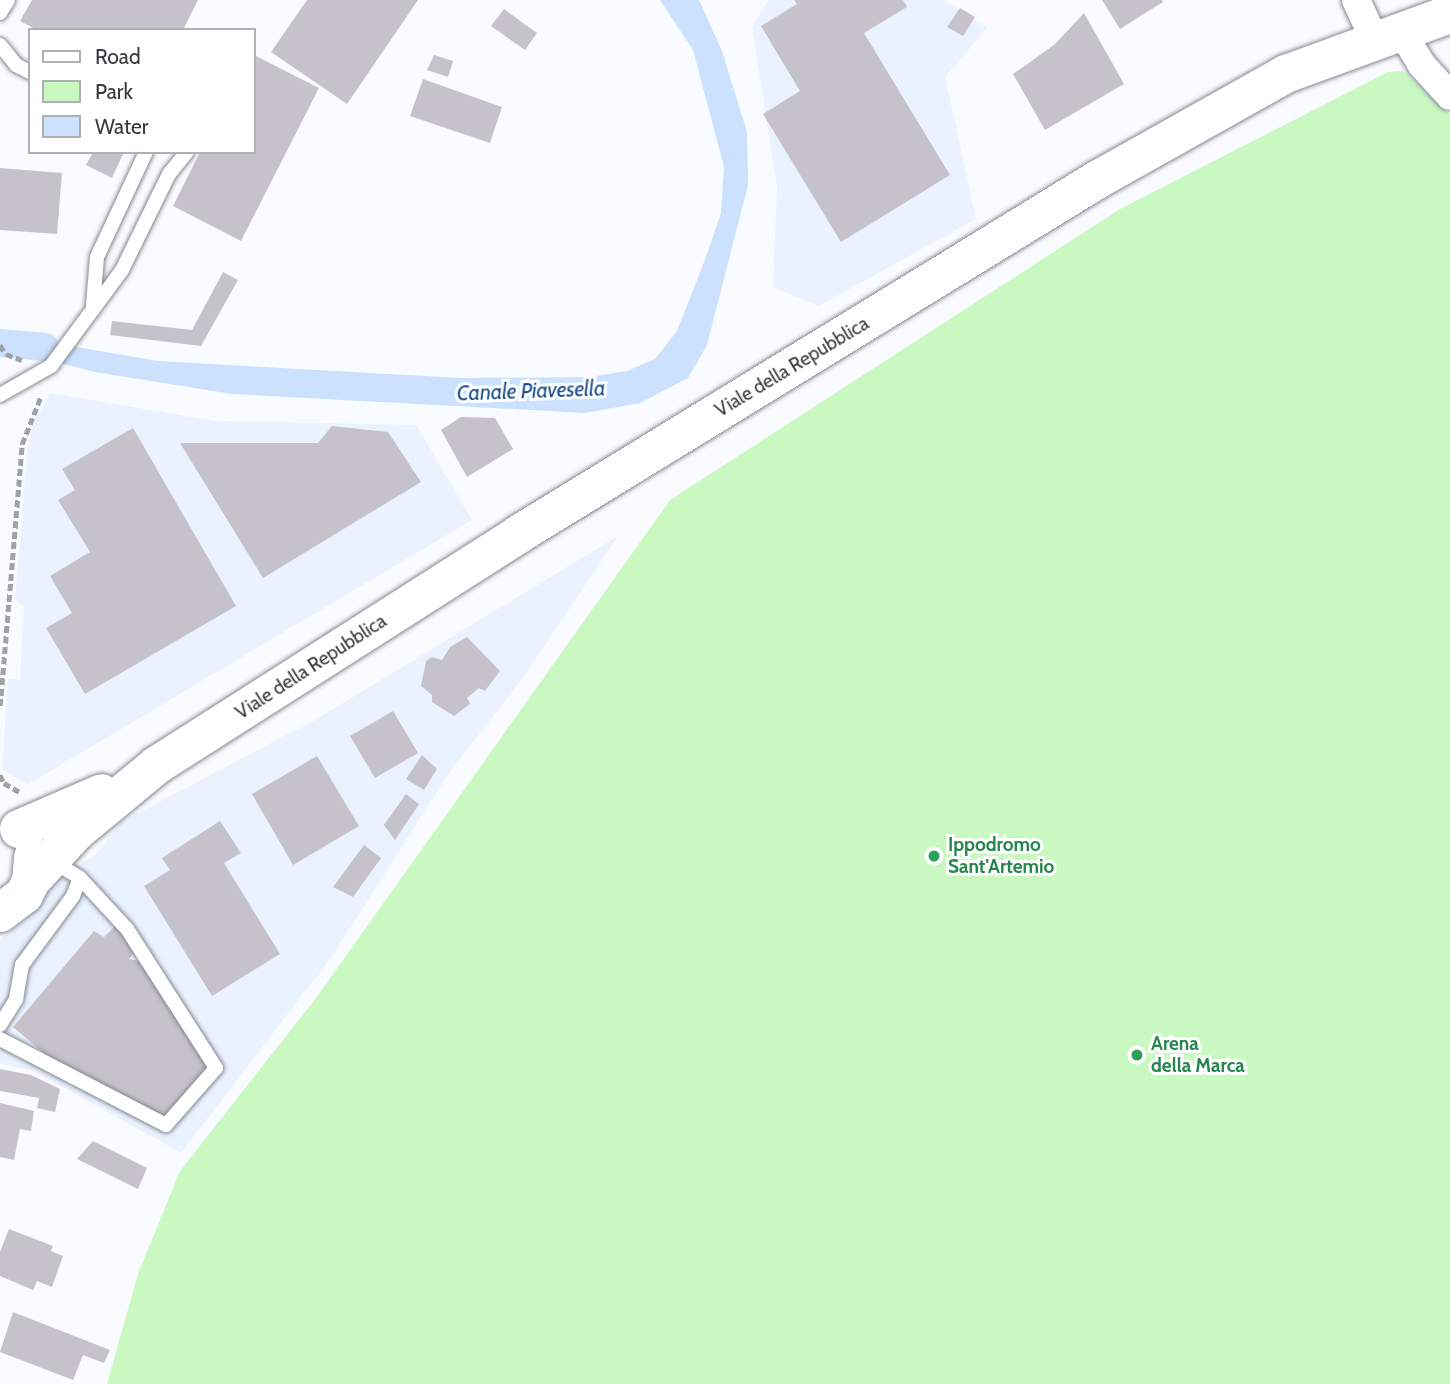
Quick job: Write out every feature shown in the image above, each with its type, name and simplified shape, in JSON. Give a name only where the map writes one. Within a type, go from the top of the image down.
[{"type":"main road","name":"Viale della Repubblica","points":[[0,913],[54,873],[77,831],[157,765],[519,534],[1097,180],[1286,74],[1450,14]]},
{"type":"main road","name":"Viale della Repubblica","points":[[54,873],[32,853],[10,823],[157,765]]},
{"type":"street","points":[[1356,0],[1389,38],[1421,64],[1450,96]]},
{"type":"lane","points":[[0,13],[8,0]]},
{"type":"lane","points":[[0,45],[16,65],[28,71]]},
{"type":"lane","points":[[93,306],[97,257],[145,154]]},
{"type":"lane","points":[[0,395],[36,377],[51,366],[74,330],[122,270],[169,174],[185,154]]},
{"type":"lane","points":[[0,1025],[16,999],[22,965],[73,897],[54,873]]},
{"type":"lane","points":[[0,1039],[166,1125],[216,1068],[127,929],[54,873]]},
{"type":"path","points":[[0,345],[6,354],[30,363],[42,394],[22,444],[0,706]]},
{"type":"shaded area","points":[[769,0],[943,0],[987,28],[945,77],[976,219],[819,306],[773,287],[777,187],[752,27]]},
{"type":"shaded area","points":[[50,393],[215,421],[416,425],[472,520],[27,785],[2,769],[8,679],[20,680],[24,606],[15,600],[28,445],[35,420]]},
{"type":"shaded area","points":[[618,536],[522,679],[451,770],[332,956],[181,1153],[34,1071],[0,1064],[0,939],[28,919],[53,883],[97,853],[121,822],[315,720]]},
{"type":"green space","name":"Ippodromo Sant'Artemio","points":[[1403,71],[1450,115],[1450,1384],[107,1384],[138,1274],[180,1171],[316,998],[670,500],[1120,209],[1388,72]]},
{"type":"water","points":[[660,0],[699,0],[722,51],[747,132],[748,185],[707,345],[688,378],[640,403],[585,413],[232,394],[95,372],[10,350],[0,334],[158,361],[461,378],[589,377],[627,371],[655,359],[677,331],[706,257],[721,213],[724,167],[693,50]]},
{"type":"building","points":[[32,0],[198,0],[184,28],[33,28],[20,21]]},
{"type":"building","points":[[307,0],[418,0],[347,104],[271,52]]},
{"type":"building","points":[[794,0],[903,0],[907,7],[864,33],[950,175],[841,242],[763,114],[800,91],[761,26],[797,4]]},
{"type":"building","points":[[1102,0],[1162,0],[1163,2],[1120,29]]},
{"type":"building","points":[[960,8],[975,17],[963,36],[947,27]]},
{"type":"building","points":[[504,9],[537,33],[525,50],[491,26]]},
{"type":"building","points":[[1084,13],[1124,84],[1045,130],[1013,74],[1054,45]]},
{"type":"building","points":[[434,55],[453,61],[448,77],[427,70]]},
{"type":"building","points":[[256,56],[319,88],[241,241],[173,206],[199,154],[256,154]]},
{"type":"building","points":[[423,79],[502,107],[490,143],[410,116]]},
{"type":"building","points":[[92,154],[123,154],[112,178],[86,165]]},
{"type":"building","points":[[0,168],[62,173],[57,234],[0,230]]},
{"type":"building","points":[[223,272],[238,280],[201,346],[110,335],[112,321],[192,330]]},
{"type":"building","points":[[461,417],[495,418],[513,449],[467,477],[441,430]]},
{"type":"building","points":[[332,426],[388,432],[421,482],[263,578],[180,443],[318,443]]},
{"type":"building","points":[[133,428],[236,606],[85,694],[46,628],[72,613],[50,576],[90,552],[58,500],[75,490],[62,469]]},
{"type":"building","points":[[467,637],[500,671],[485,691],[479,688],[467,698],[470,704],[454,716],[432,702],[432,695],[421,686],[426,661],[432,657],[442,660],[450,647]]},
{"type":"building","points":[[393,711],[418,753],[375,778],[350,736]]},
{"type":"building","points":[[422,755],[437,769],[424,790],[406,779]]},
{"type":"building","points":[[317,756],[359,826],[293,865],[252,794]]},
{"type":"building","points":[[406,794],[419,804],[395,840],[384,825]]},
{"type":"building","points":[[220,821],[241,853],[224,863],[280,954],[212,996],[144,886],[170,870],[162,858]]},
{"type":"building","points":[[364,845],[381,858],[353,897],[333,887]]},
{"type":"building","points":[[117,924],[138,947],[129,959],[138,961],[211,1069],[169,1119],[64,1070],[13,1027],[94,931],[104,937]]},
{"type":"building","points":[[0,1069],[31,1075],[60,1089],[55,1112],[37,1108],[39,1098],[0,1091]]},
{"type":"building","points":[[0,1103],[34,1111],[31,1131],[20,1129],[14,1160],[0,1157]]},
{"type":"building","points":[[93,1141],[147,1168],[138,1189],[77,1159]]},
{"type":"building","points":[[9,1229],[53,1246],[51,1251],[63,1256],[52,1287],[37,1281],[33,1290],[0,1276],[0,1252]]},
{"type":"building","points":[[13,1312],[110,1350],[104,1363],[83,1355],[73,1380],[0,1352]]},
{"type":"waterway","name":"Canale Piavesella","points":[[0,343],[45,347]]},
{"type":"place","name":"Ippodromo Sant'Artemio","points":[[934,856]]},
{"type":"place","name":"Arena della Marca","points":[[1137,1055]]}]
